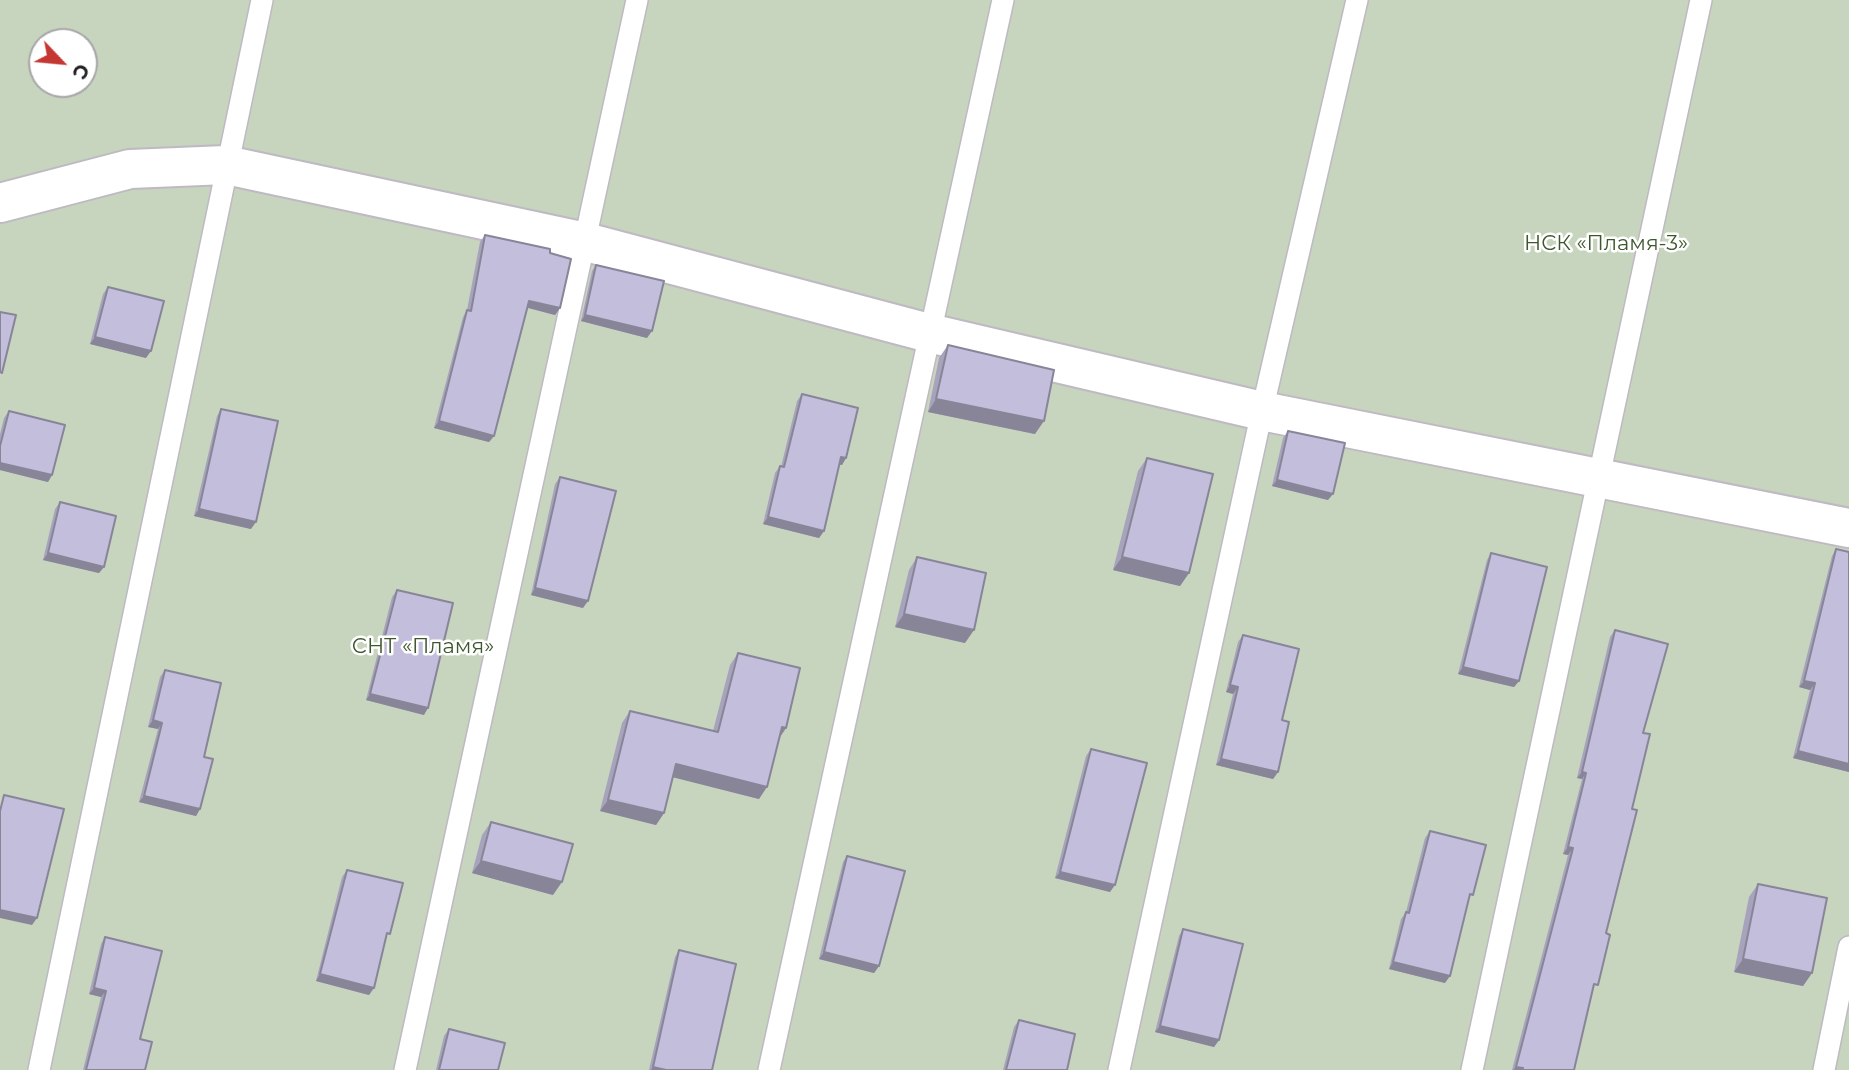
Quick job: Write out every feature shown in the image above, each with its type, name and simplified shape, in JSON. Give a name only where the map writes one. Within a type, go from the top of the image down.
[{"type":"street","points":[[0,203],[130,169],[226,164],[586,242],[929,333],[1262,411],[1849,528]]},
{"type":"lane","points":[[38,1070],[262,0]]},
{"type":"lane","points":[[405,1070],[637,0]]},
{"type":"lane","points":[[769,1070],[1003,0]]},
{"type":"lane","points":[[1119,1070],[1262,411],[1357,0]]},
{"type":"lane","points":[[1472,1070],[1702,0]]},
{"type":"lane","points":[[1824,1070],[1849,947]]},
{"type":"green space","name":"СНТ «Пламя»","points":[[0,0],[1849,0],[1849,1070],[0,1070]]},
{"type":"building","points":[[485,235],[550,249],[550,253],[571,259],[560,308],[529,301],[494,436],[439,421],[467,310],[471,311]]},
{"type":"building","points":[[596,265],[664,281],[652,331],[585,315]]},
{"type":"building","points":[[108,287],[164,301],[151,351],[95,337]]},
{"type":"building","points":[[0,312],[16,315],[2,373],[0,372]]},
{"type":"building","points":[[948,345],[1054,370],[1044,421],[936,399]]},
{"type":"building","points":[[802,394],[858,408],[846,458],[841,457],[824,531],[768,517],[780,466],[784,467]]},
{"type":"building","points":[[221,409],[278,421],[256,522],[199,509]]},
{"type":"building","points":[[9,411],[65,425],[52,475],[0,463],[0,446]]},
{"type":"building","points":[[1288,431],[1345,443],[1333,494],[1277,480]]},
{"type":"building","points":[[1147,458],[1213,474],[1189,573],[1122,557]]},
{"type":"building","points":[[560,477],[616,491],[588,601],[535,588]]},
{"type":"building","points":[[60,502],[116,516],[104,567],[48,553]]},
{"type":"building","points":[[1836,549],[1849,552],[1849,764],[1798,751],[1815,683],[1804,681]]},
{"type":"building","points":[[1491,553],[1547,567],[1519,681],[1463,667]]},
{"type":"building","points":[[917,557],[986,573],[974,630],[904,614]]},
{"type":"building","points":[[397,590],[453,603],[428,708],[370,694]]},
{"type":"building","points":[[1615,630],[1668,644],[1643,733],[1650,734],[1632,809],[1637,810],[1606,933],[1610,935],[1598,985],[1594,984],[1574,1070],[1522,1070],[1523,1068],[1516,1067],[1573,848],[1568,847],[1586,773],[1582,772]]},
{"type":"building","points":[[1243,635],[1299,649],[1282,720],[1289,722],[1278,772],[1221,759],[1238,687],[1230,685]]},
{"type":"building","points":[[738,653],[800,668],[786,728],[782,727],[767,787],[676,764],[664,813],[608,800],[630,711],[718,732]]},
{"type":"building","points":[[165,670],[221,683],[204,757],[213,759],[200,809],[144,796],[162,723],[153,720]]},
{"type":"building","points":[[1091,749],[1147,763],[1115,885],[1060,872]]},
{"type":"building","points":[[4,795],[64,809],[37,918],[0,910],[0,811]]},
{"type":"building","points":[[491,822],[573,844],[562,882],[481,861]]},
{"type":"building","points":[[1430,831],[1486,845],[1473,895],[1470,894],[1450,976],[1393,962]]},
{"type":"building","points":[[847,856],[905,871],[879,966],[824,952]]},
{"type":"building","points":[[347,870],[403,883],[390,934],[387,933],[374,988],[320,974]]},
{"type":"building","points":[[1758,884],[1827,898],[1812,973],[1743,959]]},
{"type":"building","points":[[1183,929],[1243,944],[1219,1040],[1160,1026]]},
{"type":"building","points":[[105,937],[162,951],[140,1039],[152,1042],[145,1070],[86,1070],[106,991],[94,988]]},
{"type":"building","points":[[679,950],[736,964],[712,1070],[666,1070],[653,1067]]},
{"type":"building","points":[[1019,1020],[1075,1034],[1067,1070],[1006,1070]]},
{"type":"building","points":[[449,1029],[505,1043],[498,1070],[439,1070]]},
{"type":"park label","name":"НСК «Пламя-3»","points":[[1606,244]]}]
